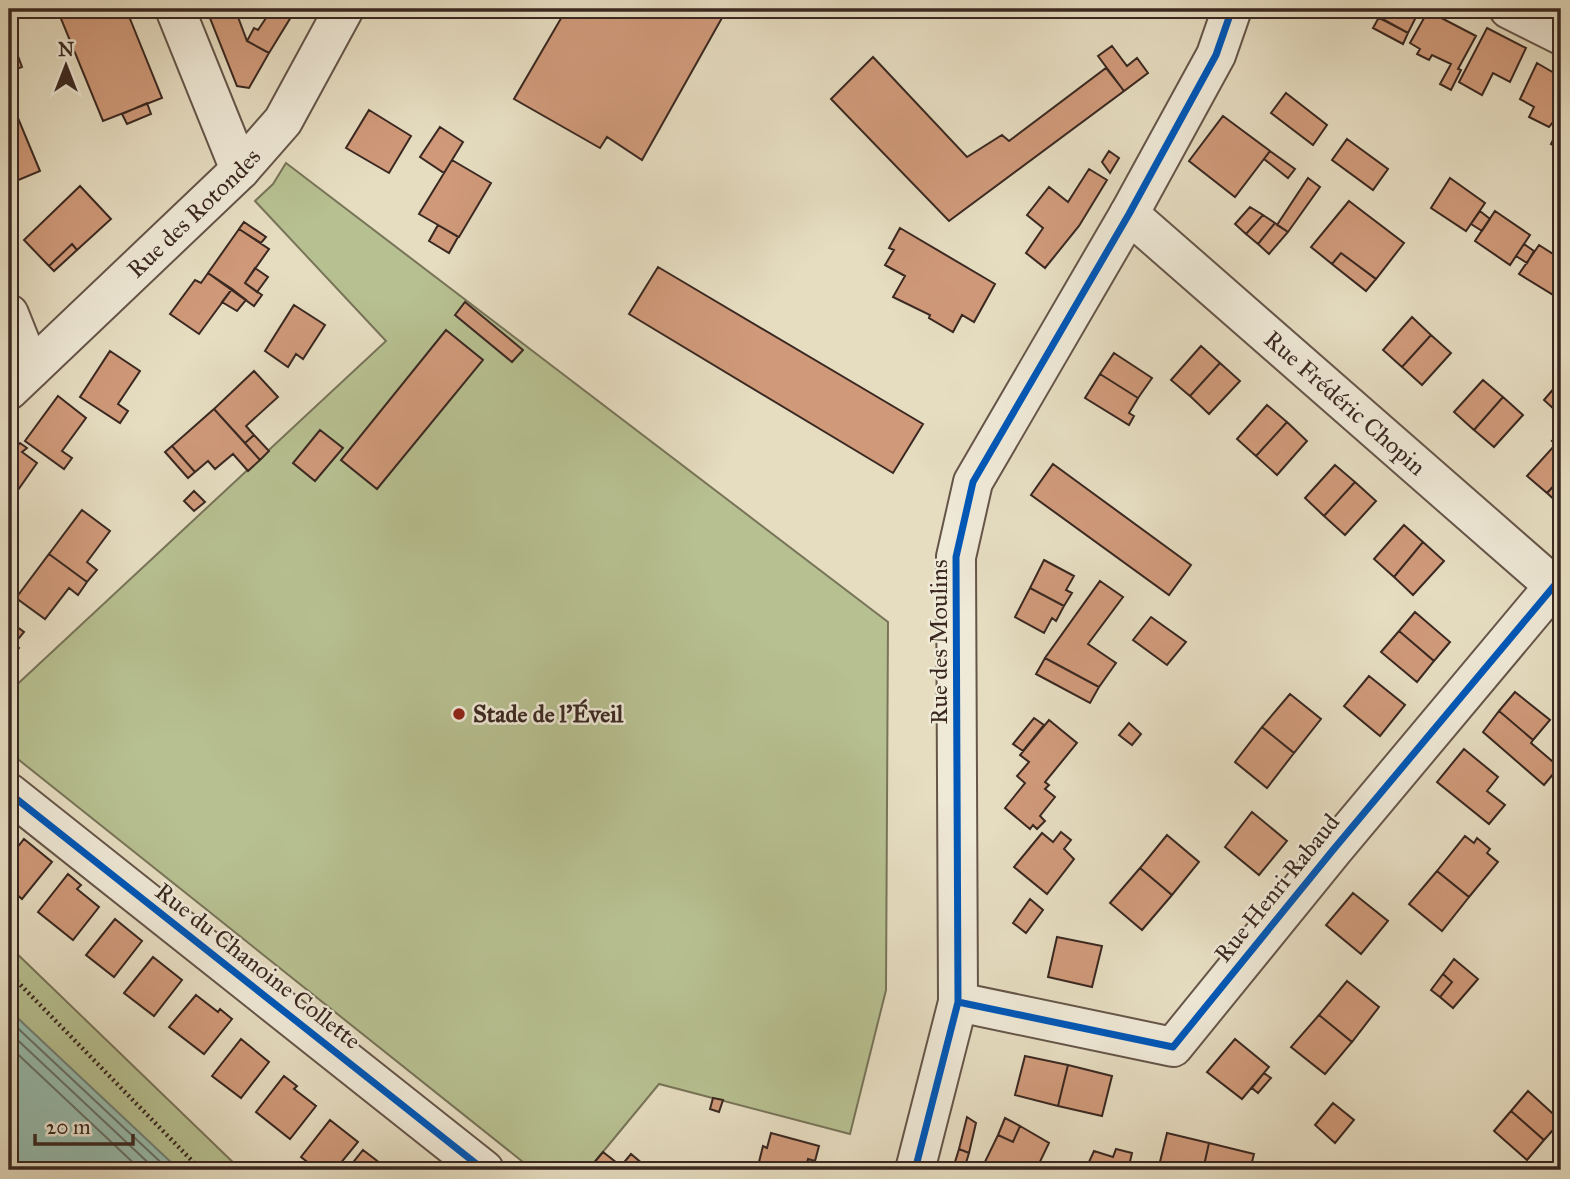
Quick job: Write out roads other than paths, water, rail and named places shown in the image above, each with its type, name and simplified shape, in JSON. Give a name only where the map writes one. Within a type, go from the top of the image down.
[{"type":"street","points":[[175,9],[240,170]]},
{"type":"street","name":"Rue des Rotondes","points":[[20,380],[240,170],[283,121],[344,9]]},
{"type":"street","name":"Rue des Moulins","points":[[915,1170],[958,1002],[957,557],[973,482],[1129,214],[1216,55],[1232,9]]},
{"type":"street","points":[[1509,9],[1561,35]]},
{"type":"street","name":"Rue Frédéric Chopin","points":[[1129,214],[1558,589]]},
{"type":"street","points":[[9,314],[20,380]]},
{"type":"street","name":"Rue Henri Rabaud","points":[[958,1002],[1173,1048],[1332,850],[1558,589]]},
{"type":"street","name":"Rue du Chanoine Collette","points":[[9,793],[484,1170]]},
{"type":"water","points":[[9,1010],[175,1166],[178,1170],[9,1170]]},
{"type":"place","name":"Stade de l'Éveil","points":[[459,714]]}]
